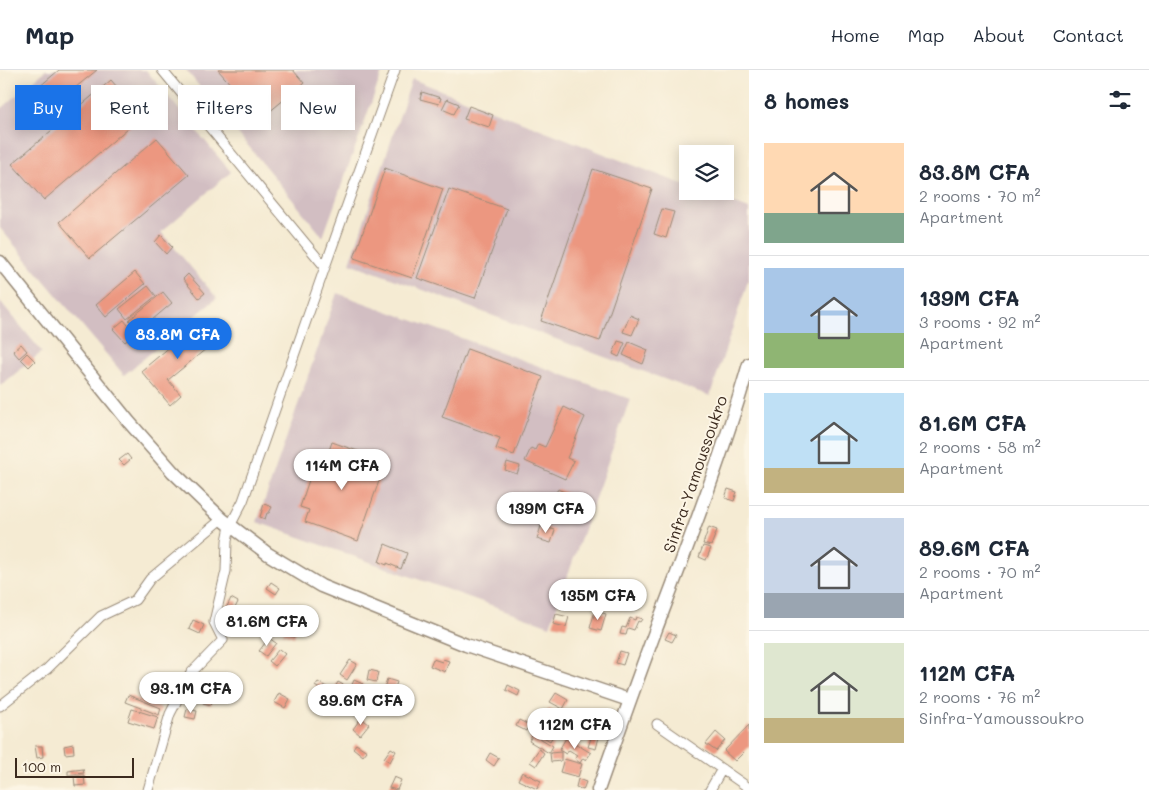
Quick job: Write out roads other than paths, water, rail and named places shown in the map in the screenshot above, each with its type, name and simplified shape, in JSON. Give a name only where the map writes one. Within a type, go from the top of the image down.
[{"type":"street","points":[[162,70],[325,267]]},
{"type":"street","points":[[0,706],[47,669],[101,616],[135,600],[150,579],[226,523],[243,501],[395,70]]},
{"type":"street","points":[[0,262],[129,422],[173,472],[226,523],[268,554],[321,586],[466,645],[630,700]]},
{"type":"street","name":"Sinfra-Yamoussoukro","points":[[598,790],[703,504],[749,364]]},
{"type":"street","points":[[148,790],[170,714],[191,673],[223,640],[214,622],[226,571],[226,523]]},
{"type":"street","points":[[657,724],[749,788]]},
{"type":"street","points":[[710,790],[722,769]]}]
